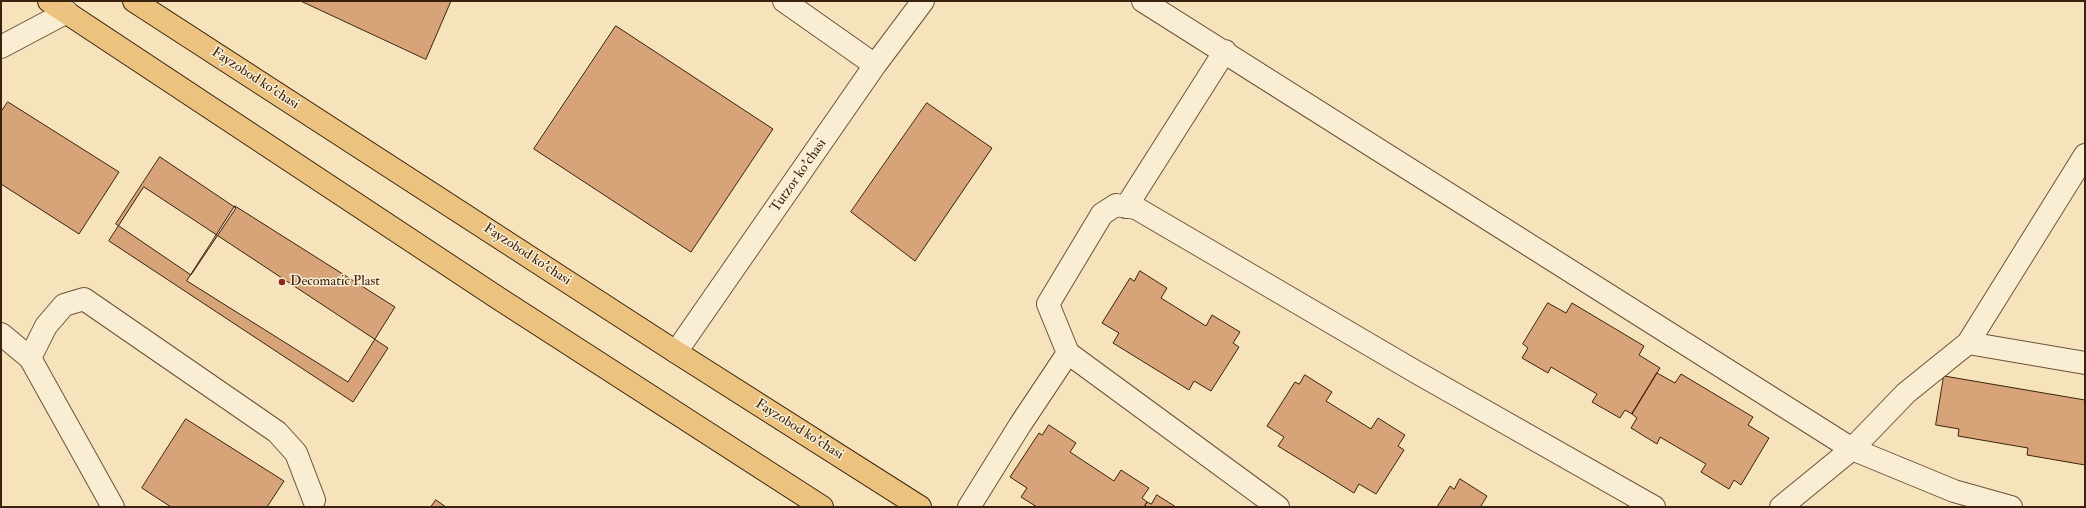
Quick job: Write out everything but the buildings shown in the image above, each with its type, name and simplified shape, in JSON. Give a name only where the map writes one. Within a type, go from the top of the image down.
[{"type":"main road","name":"Fayzobod ko'chasi","points":[[134,1],[676,352],[920,507]]},
{"type":"main road","points":[[58,7],[498,298],[822,507]]},
{"type":"street","points":[[784,1],[875,65]]},
{"type":"street","name":"Tutzor ko'chasi","points":[[676,352],[875,65],[923,1]]},
{"type":"street","points":[[1143,1],[1852,449],[1954,491],[2011,507]]},
{"type":"street","points":[[1,47],[58,7]]},
{"type":"street","points":[[1126,207],[1225,52]]},
{"type":"street","points":[[1781,507],[1852,449],[1906,393],[1968,343],[2085,155]]},
{"type":"street","points":[[1278,507],[1068,353],[1048,304],[1102,214],[1116,205],[1136,208],[1416,372],[1654,507]]},
{"type":"street","points":[[30,358],[46,326],[64,305],[84,299],[277,432],[296,453],[314,500]]},
{"type":"street","points":[[1,334],[30,358],[113,507]]},
{"type":"street","points":[[1968,343],[2085,363]]},
{"type":"street","points":[[968,507],[1068,353]]},
{"type":"place","name":"Decomatic Plast","points":[[282,282]]}]
